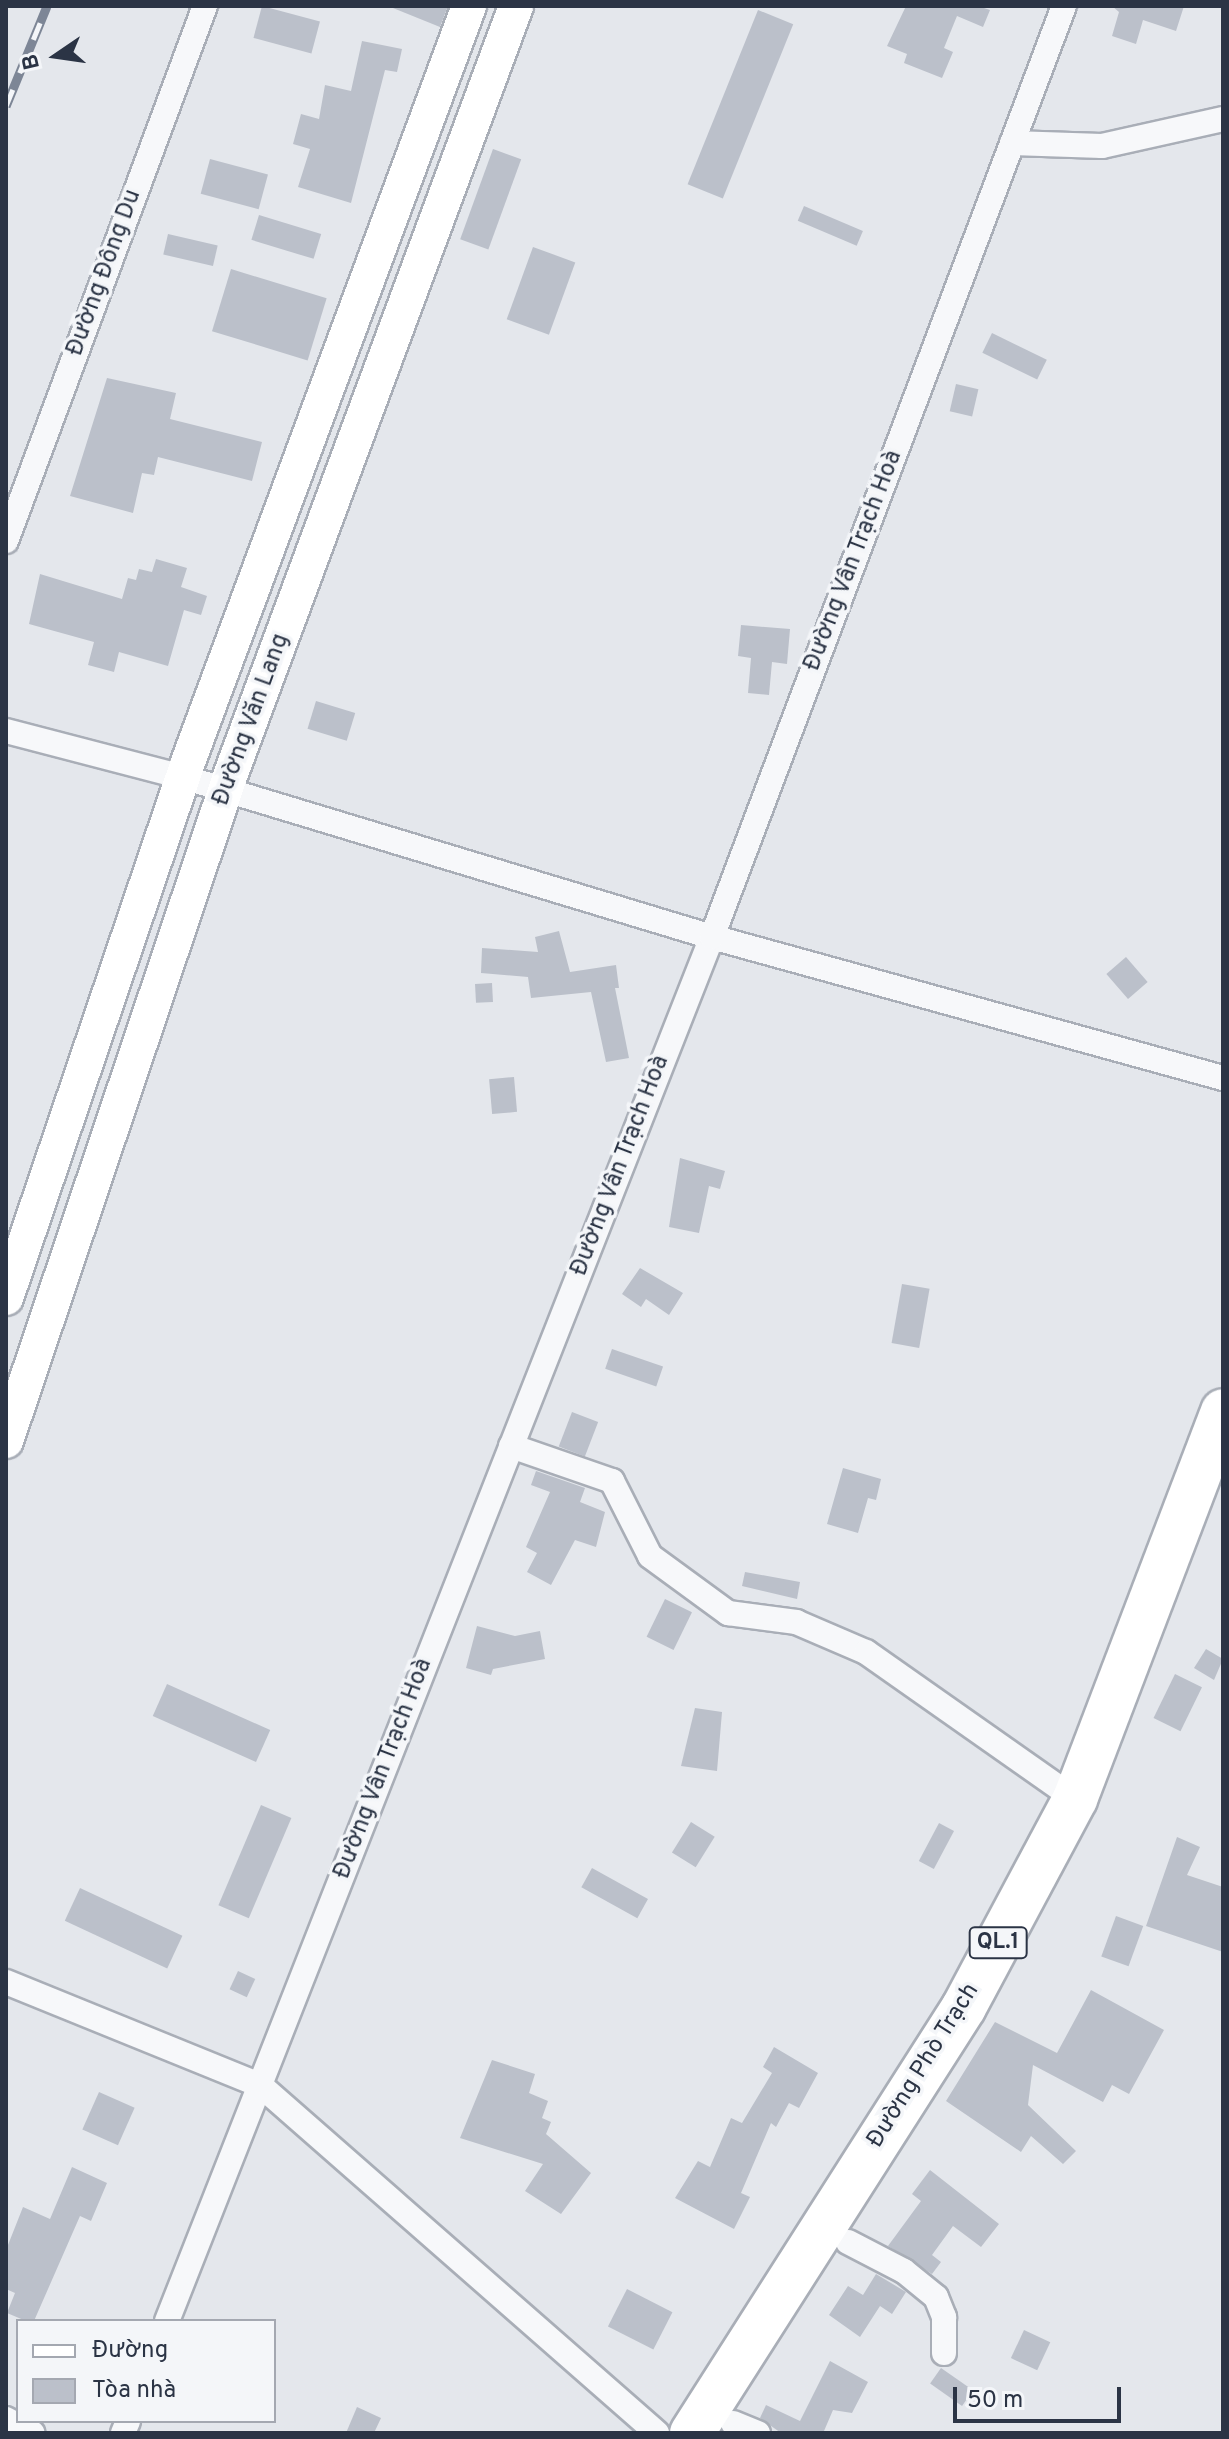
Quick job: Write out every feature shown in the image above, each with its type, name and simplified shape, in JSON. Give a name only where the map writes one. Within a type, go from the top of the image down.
[{"type":"highway","name":"Đường Phò Trạch","points":[[739,2430],[848,2242],[981,2031],[1095,1825],[1191,1535],[1223,1411]]},
{"type":"highway","name":"Đường Phò Trạch","points":[[692,2433],[964,2007],[1075,1799],[1191,1535],[1223,1496]]},
{"type":"street","name":"Đường Đông Du","points":[[6,541],[205,6]]},
{"type":"street","name":"Đường Văn Lang","points":[[6,1298],[183,777],[469,6]]},
{"type":"street","name":"Đường Văn Lang","points":[[6,1441],[224,793],[516,6]]},
{"type":"street","name":"Đường Vân Trạch Hoà","points":[[168,2319],[712,937],[1064,6]]},
{"type":"street","points":[[1012,143],[1102,146],[1223,119]]},
{"type":"street","points":[[6,731],[183,777],[224,793],[712,937],[1223,1078]]},
{"type":"street","points":[[511,1446],[612,1481],[650,1556],[728,1613],[796,1622],[866,1652],[1075,1799]]},
{"type":"street","points":[[6,1982],[260,2085],[657,2433]]},
{"type":"street","points":[[848,2242],[904,2271],[936,2297],[944,2317],[944,2353]]},
{"type":"street","points":[[6,2419],[32,2433]]},
{"type":"building","points":[[262,6],[320,22],[311,53],[253,38]]},
{"type":"building","points":[[388,6],[448,6],[440,27]]},
{"type":"building","points":[[906,6],[978,6],[990,10],[983,27],[957,16],[944,48],[953,52],[942,78],[904,63],[907,54],[887,46]]},
{"type":"building","points":[[1112,6],[1184,6],[1176,31],[1143,20],[1136,44],[1112,36],[1119,12]]},
{"type":"building","points":[[758,10],[793,24],[723,199],[688,184]]},
{"type":"building","points":[[362,41],[402,49],[397,72],[385,70],[351,203],[298,187],[310,149],[293,144],[301,114],[319,119],[325,85],[351,91]]},
{"type":"building","points":[[493,149],[521,159],[488,249],[460,239]]},
{"type":"building","points":[[210,159],[268,175],[259,209],[201,194]]},
{"type":"building","points":[[804,206],[863,231],[857,246],[798,221]]},
{"type":"building","points":[[259,215],[321,234],[314,259],[251,240]]},
{"type":"building","points":[[168,234],[218,245],[213,266],[163,254]]},
{"type":"building","points":[[533,247],[575,262],[549,335],[507,319]]},
{"type":"building","points":[[231,269],[327,298],[308,360],[212,331]]},
{"type":"building","points":[[992,333],[1047,360],[1037,380],[982,353]]},
{"type":"building","points":[[107,378],[176,393],[170,419],[262,442],[252,481],[158,457],[154,475],[142,473],[133,513],[70,496]]},
{"type":"building","points":[[956,384],[978,389],[972,416],[950,411]]},
{"type":"building","points":[[156,559],[187,568],[181,587],[207,596],[201,615],[184,610],[168,666],[119,652],[114,672],[88,665],[94,642],[29,624],[40,574],[122,599],[128,578],[136,580],[139,569],[152,572]]},
{"type":"building","points":[[741,625],[790,629],[787,664],[772,662],[769,695],[748,693],[751,658],[738,656]]},
{"type":"building","points":[[316,701],[355,713],[347,741],[308,729]]},
{"type":"building","points":[[559,931],[570,972],[616,965],[619,988],[615,988],[629,1058],[606,1062],[591,992],[531,998],[528,977],[481,973],[482,948],[538,952],[535,937]]},
{"type":"building","points":[[1126,957],[1148,982],[1128,999],[1106,974]]},
{"type":"building","points":[[492,983],[493,1002],[476,1003],[475,984]]},
{"type":"building","points":[[514,1077],[517,1112],[492,1114],[489,1079]]},
{"type":"building","points":[[680,1158],[725,1171],[720,1189],[709,1186],[699,1233],[669,1227]]},
{"type":"building","points":[[640,1268],[683,1293],[669,1315],[646,1299],[641,1307],[622,1294]]},
{"type":"building","points":[[902,1284],[930,1289],[919,1348],[892,1343]]},
{"type":"building","points":[[612,1349],[663,1367],[656,1386],[605,1369]]},
{"type":"building","points":[[572,1412],[598,1422],[585,1457],[559,1447]]},
{"type":"building","points":[[843,1468],[881,1479],[876,1500],[868,1498],[858,1533],[827,1524]]},
{"type":"building","points":[[536,1471],[585,1488],[580,1502],[605,1512],[596,1547],[575,1540],[551,1585],[527,1572],[537,1553],[526,1547],[550,1492],[531,1485]]},
{"type":"building","points":[[745,1572],[800,1582],[797,1599],[742,1586]]},
{"type":"building","points":[[665,1599],[692,1612],[674,1650],[647,1637]]},
{"type":"building","points":[[477,1626],[515,1636],[540,1631],[545,1659],[493,1669],[491,1675],[466,1668]]},
{"type":"building","points":[[1206,1649],[1223,1659],[1214,1680],[1194,1668]]},
{"type":"building","points":[[1175,1674],[1202,1687],[1180,1731],[1154,1718]]},
{"type":"building","points":[[167,1684],[270,1730],[256,1762],[153,1716]]},
{"type":"building","points":[[695,1708],[722,1712],[717,1771],[681,1766]]},
{"type":"building","points":[[261,1805],[291,1818],[249,1918],[218,1905]]},
{"type":"building","points":[[691,1822],[715,1837],[696,1867],[672,1853]]},
{"type":"building","points":[[939,1823],[954,1831],[934,1869],[919,1861]]},
{"type":"building","points":[[1177,1837],[1200,1847],[1187,1875],[1223,1887],[1223,1952],[1146,1926]]},
{"type":"building","points":[[592,1868],[648,1899],[637,1918],[581,1887]]},
{"type":"building","points":[[80,1888],[182,1936],[167,1968],[65,1921]]},
{"type":"building","points":[[1116,1916],[1143,1926],[1129,1966],[1101,1956]]},
{"type":"building","points":[[238,1971],[255,1979],[247,1997],[230,1989]]},
{"type":"building","points":[[1091,1990],[1164,2030],[1129,2094],[1112,2085],[1103,2102],[1033,2065],[1028,2105],[1076,2151],[1063,2164],[1031,2136],[1021,2152],[946,2101],[995,2022],[1057,2053]]},
{"type":"building","points":[[774,2047],[818,2073],[799,2108],[789,2103],[776,2127],[771,2123],[741,2193],[750,2197],[734,2229],[675,2198],[698,2161],[710,2167],[731,2118],[742,2123],[772,2073],[763,2067]]},
{"type":"building","points":[[492,2060],[535,2074],[529,2093],[548,2101],[542,2118],[551,2122],[546,2134],[591,2173],[561,2214],[525,2191],[543,2164],[460,2138]]},
{"type":"building","points":[[99,2092],[135,2108],[118,2145],[82,2129]]},
{"type":"building","points":[[72,2167],[107,2183],[91,2221],[80,2216],[35,2319],[21,2319],[7,2313],[15,2293],[6,2289],[6,2250],[23,2207],[50,2219]]},
{"type":"building","points":[[930,2170],[999,2224],[981,2247],[953,2226],[932,2255],[941,2262],[932,2274],[888,2246],[921,2201],[912,2194]]},
{"type":"building","points":[[876,2274],[906,2292],[892,2314],[880,2306],[860,2337],[829,2315],[848,2286],[863,2295]]},
{"type":"building","points":[[627,2289],[672,2312],[653,2350],[608,2326]]},
{"type":"building","points":[[1024,2330],[1050,2342],[1037,2370],[1011,2358]]},
{"type":"building","points":[[830,2361],[868,2382],[852,2413],[833,2410],[824,2431],[828,2433],[781,2433],[760,2418],[766,2405],[800,2421]]},
{"type":"building","points":[[941,2368],[973,2390],[962,2406],[930,2384]]},
{"type":"building","points":[[357,2407],[381,2418],[374,2433],[346,2433]]},
{"type":"railway","points":[[6,106],[47,6]]}]
